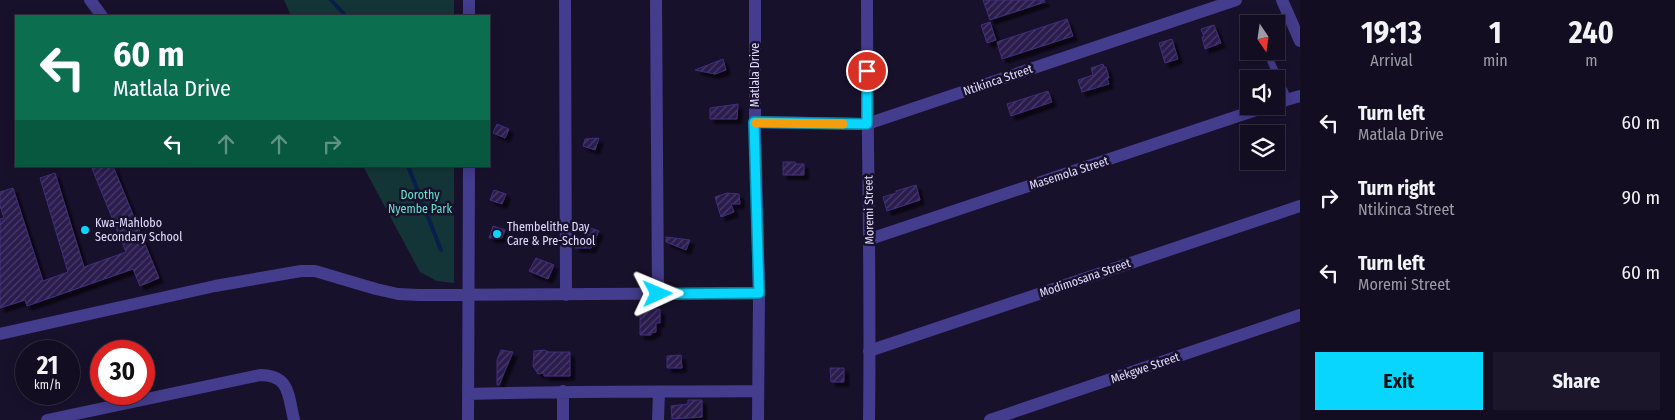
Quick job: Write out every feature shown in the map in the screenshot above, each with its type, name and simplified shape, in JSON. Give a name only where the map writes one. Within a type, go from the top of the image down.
[{"type":"street","points":[[90,0],[101,15]]},
{"type":"street","points":[[468,0],[468,15]]},
{"type":"street","points":[[565,0],[566,294]]},
{"type":"street","points":[[656,0],[658,294]]},
{"type":"street","name":"Matlala Drive","points":[[755,0],[754,122],[759,293],[758,420]]},
{"type":"street","name":"Moremi Street","points":[[866,0],[870,239],[869,420]]},
{"type":"street","name":"Ntikinca Street","points":[[754,122],[867,124],[1236,0]]},
{"type":"street","points":[[1282,0],[1300,41]]},
{"type":"street","name":"Masemola Street","points":[[870,239],[1241,115]]},
{"type":"street","points":[[468,420],[469,167]]},
{"type":"street","name":"Modimosana Street","points":[[870,351],[1300,206]]},
{"type":"street","points":[[0,334],[215,286],[302,271],[315,272],[398,294],[759,293]]},
{"type":"street","name":"Mekgwe Street","points":[[990,420],[1300,315]]},
{"type":"street","points":[[47,420],[260,375],[277,377],[282,381],[287,391],[294,420]]},
{"type":"street","points":[[468,394],[563,391],[758,391]]},
{"type":"street","points":[[563,391],[563,420]]},
{"type":"street","points":[[658,392],[658,420]]},
{"type":"lane","points":[[1271,62],[1288,99]]},
{"type":"green space","points":[[284,0],[454,0],[454,15],[291,15]]},
{"type":"green space","name":"Dorothy Nyembe Park","points":[[364,167],[454,167],[454,283],[437,281],[420,272]]},
{"type":"building","points":[[983,0],[1044,0],[1045,2],[990,20]]},
{"type":"building","points":[[1067,19],[1073,36],[1002,59],[997,42]]},
{"type":"building","points":[[990,22],[996,40],[987,43],[981,25]]},
{"type":"building","points":[[1214,25],[1221,43],[1205,49],[1201,29]]},
{"type":"building","points":[[1172,39],[1178,59],[1165,63],[1159,43]]},
{"type":"building","points":[[723,59],[726,70],[715,74],[695,70]]},
{"type":"building","points":[[1103,64],[1106,67],[1109,84],[1082,92],[1078,80],[1093,75],[1091,68]]},
{"type":"building","points":[[1048,91],[1052,102],[1011,116],[1007,104]]},
{"type":"building","points":[[738,104],[737,119],[710,119],[710,108]]},
{"type":"building","points":[[497,124],[509,129],[505,138],[493,133]]},
{"type":"building","points":[[599,138],[595,150],[583,146],[585,139]]},
{"type":"building","points":[[783,162],[804,164],[804,175],[783,175]]},
{"type":"building","points":[[91,167],[113,167],[159,278],[140,286],[133,269],[27,306],[25,300],[0,308],[0,219],[4,218],[0,206],[0,192],[13,188],[43,281],[68,272],[40,178],[55,173],[84,267],[126,252]]},
{"type":"building","points":[[916,185],[920,200],[887,211],[883,197]]},
{"type":"building","points":[[494,190],[506,194],[502,204],[490,200]]},
{"type":"building","points":[[727,193],[739,194],[740,204],[731,204],[734,212],[721,217],[715,197]]},
{"type":"building","name":"Thembelithe Day Care & Pre-School","points":[[493,226],[505,230],[502,238],[489,238]]},
{"type":"building","points":[[588,227],[599,231],[591,248],[575,248],[575,239],[583,238]]},
{"type":"building","points":[[666,237],[690,240],[686,250],[666,242]]},
{"type":"building","points":[[536,258],[554,265],[548,279],[529,271]]},
{"type":"building","points":[[642,309],[660,309],[660,323],[656,323],[656,332],[651,333],[651,335],[640,335],[640,312],[642,312]]},
{"type":"building","points":[[501,350],[513,352],[499,385],[497,385],[497,360]]},
{"type":"building","points":[[544,350],[549,352],[570,352],[570,376],[544,376],[544,373],[538,374],[533,366],[534,351]]},
{"type":"building","points":[[681,355],[682,368],[667,368],[667,356]]},
{"type":"building","points":[[830,368],[844,368],[844,382],[831,382]]},
{"type":"building","points":[[688,400],[702,400],[702,417],[672,419],[671,406],[688,404]]},
{"type":"waterway","points":[[331,0],[345,15]]},
{"type":"waterway","points":[[408,167],[441,250]]},
{"type":"slow traffic","points":[[756,123],[843,124]]},
{"type":"place","name":"Kwa-Mahlobo Secondary School","points":[[85,230]]},
{"type":"place","name":"Thembelithe Day Care & Pre-School","points":[[497,234]]},
{"type":"route","points":[[658,294],[759,293],[754,122],[867,124],[867,71]]}]
